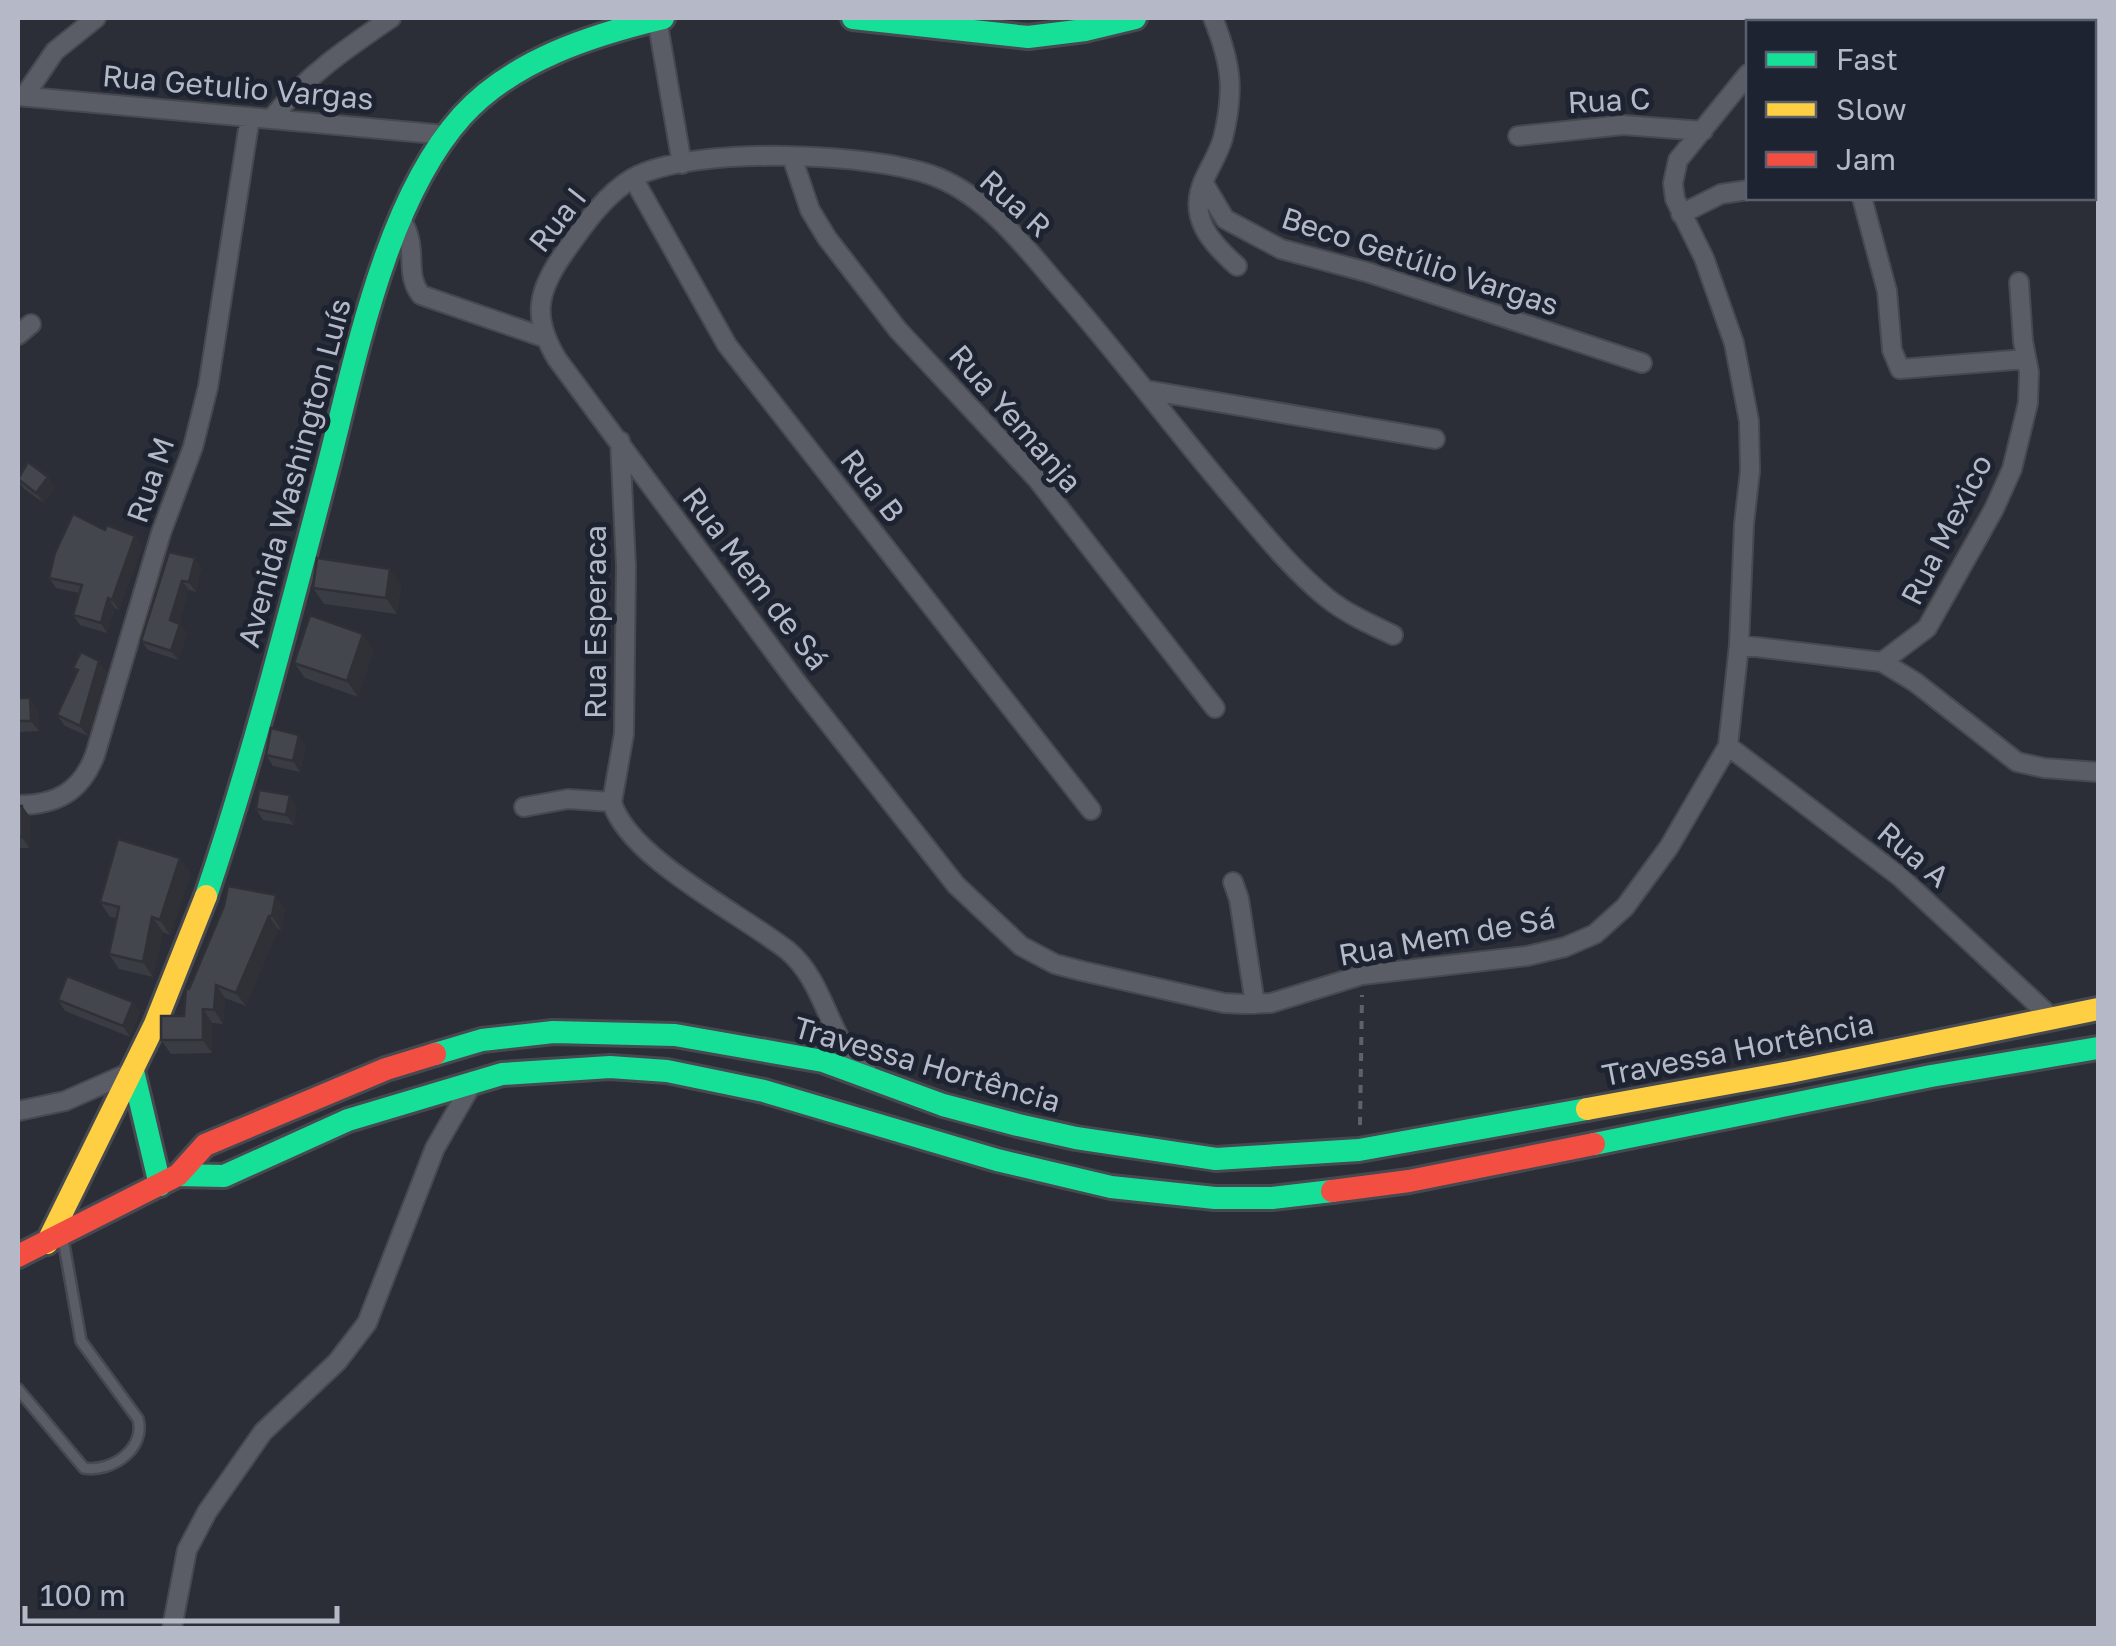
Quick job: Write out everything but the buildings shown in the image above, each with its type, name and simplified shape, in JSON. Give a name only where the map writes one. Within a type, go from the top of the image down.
[{"type":"main road","name":"Avenida Washington Luís","points":[[55,1240],[196,927],[232,818],[370,305],[408,200],[446,135],[510,76],[550,53],[616,28],[660,18]]},
{"type":"main road","points":[[853,18],[917,22],[1028,38],[1136,18]]},
{"type":"main road","name":"Travessa Hortência","points":[[18,1256],[169,1180],[205,1145],[386,1069],[482,1040],[553,1032],[675,1034],[823,1061],[943,1105],[1076,1138],[1216,1159],[1359,1150],[1790,1072],[2098,1010]]},
{"type":"main road","name":"Travessa Hortência","points":[[169,1180],[224,1176],[348,1120],[502,1074],[610,1067],[667,1071],[764,1091],[997,1160],[1112,1187],[1216,1198],[1272,1198],[1374,1188],[1932,1076],[2098,1048]]},
{"type":"main road","points":[[132,1071],[169,1180]]},
{"type":"street","points":[[21,96],[56,51],[96,18]]},
{"type":"street","points":[[272,118],[324,64],[391,18]]},
{"type":"street","points":[[660,18],[682,164]]},
{"type":"street","points":[[1213,18],[1229,60],[1230,100],[1222,143],[1203,182],[1198,210],[1209,239],[1237,266]]},
{"type":"street","name":"Rua Mem de Sá","points":[[620,441],[798,684],[956,886],[1021,946],[1055,964],[1224,1003],[1255,1004],[1302,996],[1362,975],[1527,956],[1565,947],[1595,934],[1625,907],[1668,846],[1728,746],[1739,646],[1750,471],[1749,422],[1729,326],[1704,258],[1675,199],[1674,172],[1678,160],[1746,76]]},
{"type":"street","name":"Rua Getulio Vargas","points":[[21,96],[446,135]]},
{"type":"street","name":"Rua M","points":[[18,805],[40,805],[76,790],[96,756],[208,387],[250,117]]},
{"type":"street","name":"Rua C","points":[[1518,136],[1623,125],[1702,130]]},
{"type":"street","name":"Rua I","points":[[543,337],[542,286],[586,222],[633,178],[682,164],[747,156],[792,156]]},
{"type":"street","name":"Rua R","points":[[792,156],[890,165],[939,178],[966,194],[1024,245],[1146,390]]},
{"type":"street","name":"Rua Yemanja","points":[[792,156],[810,210],[898,330],[1037,479],[1215,708]]},
{"type":"street","name":"Rua B","points":[[633,178],[726,345],[1092,810]]},
{"type":"street","name":"Beco Getúlio Vargas","points":[[1203,182],[1225,219],[1281,249],[1368,272],[1642,363]]},
{"type":"street","points":[[1682,214],[1721,194],[1746,190]]},
{"type":"street","points":[[1863,200],[1887,291],[1892,350],[1900,369],[2026,360]]},
{"type":"street","points":[[401,219],[411,238],[412,278],[421,294],[543,337],[620,441]]},
{"type":"street","name":"Rua Mexico","points":[[1882,662],[1927,628],[2003,491],[2028,403],[2020,282]]},
{"type":"street","points":[[1146,390],[1434,439]]},
{"type":"street","points":[[1146,390],[1189,446],[1306,580],[1355,617],[1393,635]]},
{"type":"street","name":"Rua Esperaca","points":[[612,802],[624,734],[626,566],[620,441]]},
{"type":"street","points":[[1739,646],[1882,662],[1914,682],[2016,762],[2098,772]]},
{"type":"street","name":"Rua A","points":[[1728,746],[1899,876],[2051,1017]]},
{"type":"street","points":[[524,807],[568,800],[612,802],[621,825],[637,841],[789,952],[813,978],[845,1050],[855,1063],[874,1076],[943,1105]]},
{"type":"street","points":[[1233,882],[1240,900],[1255,1004]]},
{"type":"street","points":[[18,1111],[65,1101],[132,1071]]},
{"type":"street","points":[[172,1628],[187,1550],[207,1512],[263,1432],[336,1362],[366,1323],[435,1148],[472,1084]]},
{"type":"lane","points":[[18,1389],[84,1468],[111,1466],[138,1444],[142,1432],[138,1418],[81,1342],[55,1240]]},
{"type":"path","points":[[1359,1150],[1362,975]]},
{"type":"traffic: fast","points":[[206,896],[270,686],[361,335],[392,238],[412,193],[435,152],[462,116],[505,79],[555,52],[663,18]]},
{"type":"traffic: fast","points":[[853,18],[1028,37],[1085,30],[1135,18]]},
{"type":"traffic: fast","points":[[435,1054],[482,1040],[553,1032],[675,1035],[823,1061],[943,1105],[1018,1125],[1216,1159],[1359,1150],[1587,1109]]},
{"type":"traffic: fast","points":[[1594,1144],[1931,1076],[2098,1048]]},
{"type":"traffic: fast","points":[[178,1175],[224,1176],[348,1120],[502,1074],[610,1067],[667,1071],[764,1091],[997,1160],[1111,1187],[1215,1198],[1272,1198],[1332,1191]]},
{"type":"traffic: fast","points":[[133,1071],[160,1185]]},
{"type":"traffic: slow","points":[[47,1243],[155,1024],[206,896]]},
{"type":"traffic: slow","points":[[1587,1109],[2098,1009]]},
{"type":"traffic: jam","points":[[18,1256],[178,1175],[205,1145],[386,1069],[435,1054]]},
{"type":"traffic: jam","points":[[1332,1191],[1409,1181],[1594,1144]]}]
